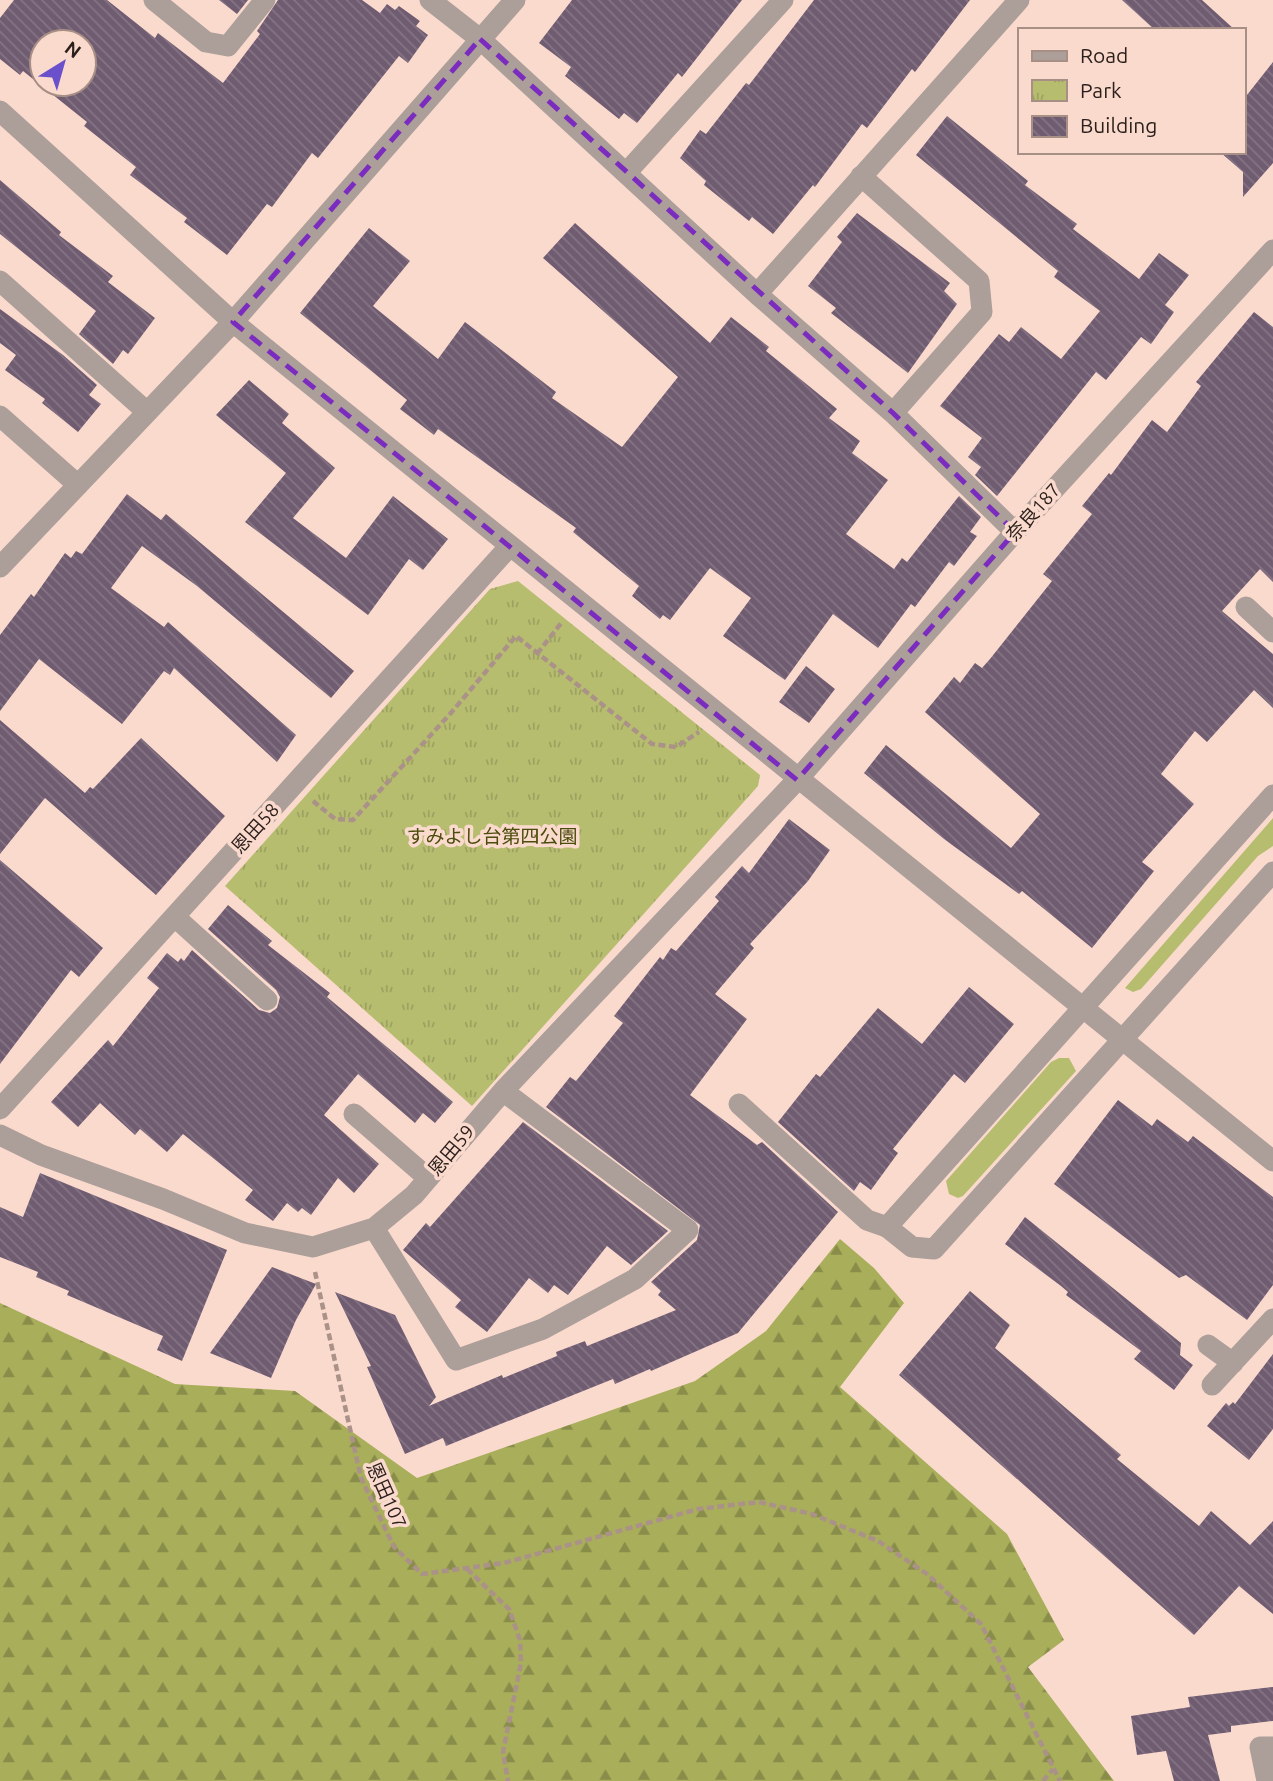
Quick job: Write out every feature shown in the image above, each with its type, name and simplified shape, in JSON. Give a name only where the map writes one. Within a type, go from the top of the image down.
[{"type":"street","points":[[154,0],[206,41],[228,46],[265,0]]},
{"type":"street","points":[[430,0],[480,39],[757,294],[893,413],[1015,532]]},
{"type":"street","points":[[0,567],[233,322],[515,0]]},
{"type":"street","points":[[627,172],[783,0]]},
{"type":"street","points":[[757,294],[1019,0]]},
{"type":"street","points":[[0,111],[233,322],[797,780],[1273,1161]]},
{"type":"street","points":[[861,176],[979,281],[982,312],[893,413]]},
{"type":"street","name":"奈良187","points":[[797,780],[1015,532],[1273,250]]},
{"type":"street","points":[[0,281],[147,412]]},
{"type":"street","points":[[0,416],[78,485]]},
{"type":"street","name":"恩田58","points":[[0,1110],[509,547]]},
{"type":"street","points":[[1246,607],[1272,631]]},
{"type":"street","name":"恩田59","points":[[0,1135],[41,1155],[163,1199],[245,1233],[313,1247],[374,1228],[414,1195],[503,1091],[797,780]]},
{"type":"street","points":[[887,1227],[1273,795]]},
{"type":"street","points":[[739,1104],[867,1220],[887,1227],[912,1247],[934,1249],[1273,872]]},
{"type":"street","points":[[175,917],[267,1000]]},
{"type":"street","points":[[374,1228],[456,1360],[543,1329],[635,1279],[688,1230],[503,1091]]},
{"type":"street","points":[[354,1114],[428,1178]]},
{"type":"street","points":[[1212,1385],[1273,1318]]},
{"type":"street","points":[[1208,1345],[1233,1363]]},
{"type":"street","points":[[1267,1781],[1260,1747],[1273,1747]]},
{"type":"path","points":[[537,654],[570,614]]},
{"type":"path","points":[[294,785],[335,820],[353,820],[442,724],[516,636],[652,744],[676,747],[695,736],[707,723]]},
{"type":"path","name":"恩田107","points":[[314,1266],[361,1478],[394,1546],[422,1574],[467,1568]]},
{"type":"path","points":[[467,1568],[504,1563],[698,1509],[759,1502],[812,1514],[878,1541],[927,1574],[981,1624],[1060,1781]]},
{"type":"path","points":[[467,1568],[509,1609],[520,1640],[521,1663],[503,1752],[508,1781]]},
{"type":"path","points":[[1043,1781],[1053,1769]]},
{"type":"highlighted area","points":[[480,39],[893,413],[1015,532],[797,780],[233,322]]},
{"type":"green space","name":"すみよし台第四公園","points":[[518,581],[760,775],[758,786],[472,1106],[225,886],[490,589]]},
{"type":"green space","points":[[1273,818],[1273,846],[1258,856],[1141,989],[1133,992],[1125,988]]},
{"type":"green space","points":[[1059,1058],[1069,1058],[1076,1071],[963,1196],[958,1198],[949,1194],[946,1181],[1051,1062]]},
{"type":"green space","points":[[840,1239],[874,1268],[904,1303],[840,1387],[1007,1534],[1064,1640],[1028,1667],[1114,1781],[0,1781],[0,1303],[175,1384],[295,1391],[417,1478],[695,1381],[766,1331]]},
{"type":"building","points":[[14,0],[107,0],[155,38],[158,33],[223,83],[260,34],[257,31],[278,0],[362,0],[380,13],[387,4],[395,10],[399,6],[420,21],[416,26],[428,35],[408,63],[399,56],[318,158],[312,153],[272,207],[267,204],[227,255],[184,222],[187,218],[130,175],[136,167],[84,126],[87,122],[57,98],[98,98],[98,28],[28,28],[28,75],[23,71],[20,75],[0,59],[0,18]]},
{"type":"building","points":[[219,0],[248,0],[237,14]]},
{"type":"building","points":[[572,0],[742,0],[682,77],[678,73],[637,123],[624,113],[619,119],[565,76],[571,67],[539,43]]},
{"type":"building","points":[[814,0],[970,0],[915,72],[912,69],[867,128],[862,124],[815,187],[813,185],[773,234],[752,217],[749,221],[704,185],[706,181],[680,158],[700,130],[706,134],[746,83],[749,85]]},
{"type":"building","points":[[1122,0],[1202,0],[1233,28],[1153,28]]},
{"type":"building","points":[[1273,62],[1273,163],[1243,197],[1243,172],[1222,154],[1245,154],[1245,97]]},
{"type":"building","points":[[947,116],[1028,181],[1025,185],[1077,224],[1073,229],[1139,279],[1159,253],[1189,275],[1165,305],[1174,312],[1151,344],[1141,337],[1106,380],[1096,372],[997,496],[975,475],[981,467],[968,457],[982,438],[940,406],[999,334],[1009,342],[1021,327],[1061,359],[1100,311],[1054,277],[1058,271],[916,155]]},
{"type":"building","points":[[0,180],[61,232],[59,235],[113,276],[108,282],[155,318],[128,354],[123,350],[113,364],[79,334],[96,311],[0,234]]},
{"type":"building","points":[[857,213],[950,283],[944,291],[957,304],[908,373],[831,313],[836,308],[808,286],[842,242],[837,237]]},
{"type":"building","points":[[575,223],[710,343],[731,317],[769,347],[766,351],[837,409],[829,418],[860,441],[852,453],[888,480],[846,534],[894,569],[902,558],[907,562],[959,496],[981,517],[970,532],[977,536],[954,566],[949,562],[915,607],[911,604],[878,648],[833,614],[785,680],[723,636],[751,598],[710,568],[670,620],[663,615],[660,619],[632,596],[639,586],[573,532],[576,528],[438,429],[434,435],[400,409],[407,400],[300,313],[369,228],[410,261],[373,306],[438,359],[465,322],[556,392],[552,398],[622,447],[678,377],[543,258]]},
{"type":"building","points":[[0,309],[63,355],[97,385],[89,395],[101,404],[78,432],[42,403],[45,399],[5,370],[16,355],[0,343]]},
{"type":"building","points":[[1254,312],[1273,327],[1273,582],[1260,569],[1222,611],[1273,654],[1273,708],[1254,690],[1207,742],[1195,731],[1161,774],[1194,804],[1142,862],[1154,871],[1092,948],[1022,891],[1019,894],[944,839],[864,773],[886,745],[1011,848],[1040,814],[925,712],[954,677],[960,683],[975,663],[982,668],[990,659],[1052,581],[1043,574],[1092,514],[1082,506],[1109,473],[1111,475],[1152,420],[1167,432],[1201,386],[1196,382]]},
{"type":"building","points":[[249,380],[289,414],[282,423],[335,468],[293,518],[346,558],[393,496],[448,539],[423,570],[409,559],[368,615],[245,522],[286,473],[216,415]]},
{"type":"building","points":[[127,494],[161,520],[166,514],[354,671],[331,698],[197,586],[142,546],[111,588],[164,627],[168,622],[296,735],[277,762],[174,668],[170,675],[164,671],[122,724],[39,659],[0,711],[0,635],[31,594],[34,597],[65,553],[71,558],[76,551],[82,554]]},
{"type":"building","points":[[806,666],[835,689],[809,723],[779,702]]},
{"type":"building","points":[[0,720],[85,793],[90,787],[93,789],[141,738],[225,816],[156,895],[45,798],[0,854]]},
{"type":"building","points":[[789,819],[830,850],[808,881],[750,944],[754,948],[715,994],[747,1019],[690,1095],[757,1145],[762,1142],[838,1212],[738,1333],[651,1371],[650,1369],[615,1384],[613,1379],[446,1446],[443,1438],[405,1454],[367,1367],[371,1366],[335,1292],[395,1315],[436,1397],[429,1406],[502,1375],[503,1378],[557,1356],[556,1352],[585,1341],[587,1346],[676,1310],[658,1295],[661,1291],[651,1282],[697,1240],[700,1225],[546,1107],[570,1077],[576,1081],[623,1023],[614,1016],[660,957],[663,960],[671,948],[676,951],[719,901],[715,897],[742,866],[749,873]]},
{"type":"building","points":[[0,860],[103,948],[79,977],[71,970],[0,1064]]},
{"type":"building","points":[[228,905],[272,941],[268,945],[330,993],[327,997],[453,1102],[435,1123],[423,1113],[415,1123],[358,1074],[324,1115],[379,1164],[354,1193],[338,1178],[311,1215],[302,1208],[298,1212],[287,1203],[273,1221],[245,1200],[253,1190],[183,1134],[167,1152],[140,1129],[135,1135],[100,1103],[78,1127],[51,1102],[108,1040],[113,1046],[159,988],[147,978],[167,953],[178,962],[181,958],[184,961],[192,950],[259,1010],[270,1013],[277,1008],[280,997],[276,990],[208,929]]},
{"type":"building","points":[[969,987],[1014,1024],[965,1083],[954,1074],[893,1149],[898,1153],[871,1190],[860,1182],[854,1191],[778,1122],[816,1074],[820,1077],[878,1008],[922,1044]]},
{"type":"building","points":[[1118,1100],[1152,1126],[1157,1119],[1188,1142],[1193,1136],[1273,1197],[1273,1285],[1247,1320],[1186,1275],[1179,1278],[1054,1184]]},
{"type":"building","points":[[523,1122],[668,1231],[631,1265],[607,1246],[568,1295],[554,1285],[548,1293],[529,1278],[487,1332],[455,1307],[461,1300],[403,1250],[426,1223],[430,1227]]},
{"type":"building","points":[[40,1173],[227,1250],[182,1361],[157,1350],[163,1336],[67,1295],[69,1291],[36,1277],[38,1272],[0,1257],[0,1207],[23,1217]]},
{"type":"building","points":[[1025,1217],[1181,1343],[1180,1355],[1193,1365],[1174,1390],[1134,1359],[1141,1351],[1066,1295],[1068,1292],[1061,1286],[1005,1244]]},
{"type":"building","points":[[272,1267],[316,1284],[296,1320],[271,1378],[210,1353]]},
{"type":"building","points":[[970,1291],[1010,1325],[995,1348],[1121,1455],[1117,1459],[1199,1526],[1211,1511],[1250,1545],[1273,1521],[1273,1614],[1239,1586],[1194,1635],[899,1375]]},
{"type":"building","points":[[1273,1354],[1273,1429],[1249,1460],[1207,1426],[1226,1403],[1229,1406],[1233,1402],[1235,1404]]},
{"type":"building","points":[[1273,1687],[1273,1721],[1231,1726],[1231,1732],[1208,1735],[1220,1781],[1174,1781],[1166,1751],[1137,1755],[1131,1716],[1190,1707],[1188,1697]]}]
